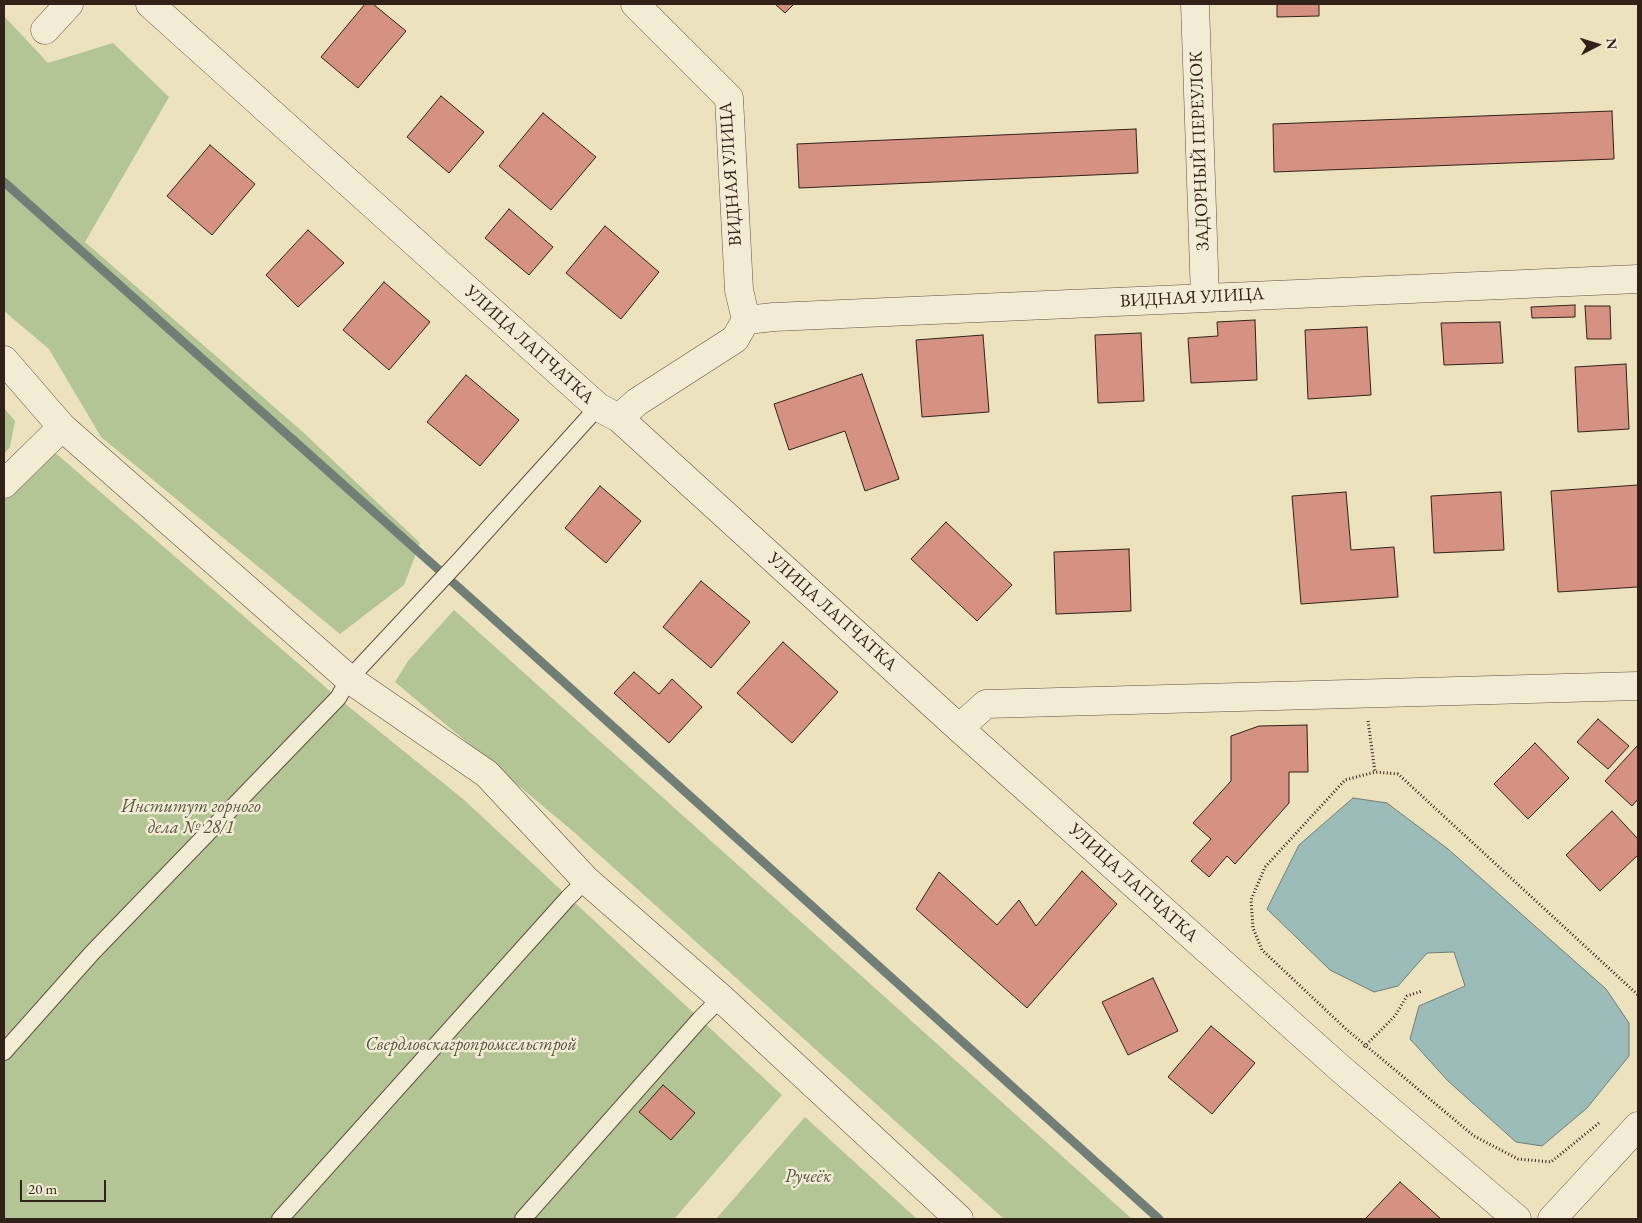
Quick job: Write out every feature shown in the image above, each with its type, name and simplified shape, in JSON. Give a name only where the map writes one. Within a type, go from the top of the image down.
[{"type":"street","points":[[45,30],[69,4]]},
{"type":"street","name":"УЛИЦА ЛАПЧАТКА","points":[[150,4],[1341,1069],[1517,1219]]},
{"type":"street","name":"ВИДНАЯ УЛИЦА","points":[[636,4],[729,98],[739,290],[746,320],[1638,279]]},
{"type":"street","name":"ЗАДОРНЫЙ ПЕРЕУЛОК","points":[[1195,4],[1205,298]]},
{"type":"street","points":[[609,413],[637,402],[735,339],[746,320]]},
{"type":"street","points":[[4,360],[62,427],[349,679],[486,774],[586,880],[721,998],[958,1219]]},
{"type":"street","points":[[4,484],[62,427]]},
{"type":"street","points":[[959,728],[986,704],[1638,686]]},
{"type":"street","points":[[1552,1219],[1638,1126]]},
{"type":"lane","points":[[4,1052],[92,953],[338,698],[349,679],[460,560],[609,413]]},
{"type":"lane","points":[[280,1219],[586,880]]},
{"type":"lane","points":[[523,1219],[700,1019],[721,998]]},
{"type":"path","points":[[1364,694],[1375,772]]},
{"type":"path","points":[[1601,1121],[1551,1162],[1518,1159],[1474,1136],[1365,1046],[1262,950],[1252,928],[1251,900],[1265,867],[1345,780],[1375,772],[1398,774],[1638,995]]},
{"type":"path","points":[[1341,1069],[1395,1016],[1407,996],[1422,991]]},
{"type":"green space","points":[[4,16],[48,63],[113,43],[169,97],[85,242],[304,433],[420,543],[404,585],[340,634],[101,437],[49,349],[4,311]]},
{"type":"green space","points":[[4,408],[15,421],[10,447],[4,454]]},
{"type":"green space","points":[[52,450],[338,698],[463,799],[782,1095],[674,1219],[4,1219],[4,500]]},
{"type":"green space","points":[[454,610],[1132,1219],[1004,1219],[575,833],[395,682],[408,661]]},
{"type":"green space","name":"Ручеёк","points":[[805,1117],[917,1219],[716,1219]]},
{"type":"water","points":[[1353,798],[1387,803],[1448,849],[1606,989],[1629,1023],[1629,1056],[1587,1108],[1542,1146],[1516,1142],[1448,1081],[1410,1039],[1419,1006],[1465,986],[1454,952],[1427,953],[1398,986],[1374,992],[1330,970],[1267,909],[1299,845]]},
{"type":"building","points":[[365,4],[373,4],[406,31],[358,88],[321,57]]},
{"type":"building","points":[[775,4],[794,4],[785,13]]},
{"type":"building","points":[[1277,4],[1319,4],[1319,16],[1277,17]]},
{"type":"building","points":[[441,96],[484,132],[449,173],[407,137]]},
{"type":"building","points":[[1612,111],[1614,159],[1274,172],[1273,124]]},
{"type":"building","points":[[543,113],[596,157],[551,210],[499,166]]},
{"type":"building","points":[[1136,129],[1138,173],[799,188],[797,144]]},
{"type":"building","points":[[210,145],[255,184],[212,235],[167,196]]},
{"type":"building","points":[[509,209],[553,247],[529,275],[485,238]]},
{"type":"building","points":[[605,226],[659,272],[621,319],[566,273]]},
{"type":"building","points":[[308,230],[344,263],[298,307],[266,275]]},
{"type":"building","points":[[384,282],[430,322],[389,370],[343,330]]},
{"type":"building","points":[[1575,305],[1575,317],[1532,318],[1531,307]]},
{"type":"building","points":[[1585,306],[1610,306],[1611,339],[1587,339]]},
{"type":"building","points":[[1255,320],[1257,380],[1191,383],[1188,338],[1218,336],[1217,322]]},
{"type":"building","points":[[1500,322],[1503,363],[1444,365],[1441,323]]},
{"type":"building","points":[[1367,327],[1371,395],[1308,399],[1305,330]]},
{"type":"building","points":[[1141,333],[1144,401],[1098,403],[1095,335]]},
{"type":"building","points":[[983,335],[989,412],[922,417],[916,340]]},
{"type":"building","points":[[1626,364],[1629,429],[1578,432],[1575,367]]},
{"type":"building","points":[[862,374],[899,479],[865,491],[845,431],[789,450],[774,404]]},
{"type":"building","points":[[466,375],[519,420],[480,466],[427,422]]},
{"type":"building","points":[[1638,485],[1638,587],[1558,592],[1551,491]]},
{"type":"building","points":[[600,486],[641,521],[606,563],[565,528]]},
{"type":"building","points":[[1346,492],[1351,550],[1394,547],[1398,597],[1301,604],[1292,496]]},
{"type":"building","points":[[1501,492],[1504,550],[1434,553],[1431,496]]},
{"type":"building","points":[[946,522],[1012,585],[977,621],[911,559]]},
{"type":"building","points":[[1129,549],[1131,611],[1056,614],[1054,552]]},
{"type":"building","points":[[701,581],[750,622],[711,668],[663,627]]},
{"type":"building","points":[[783,642],[838,692],[792,743],[737,693]]},
{"type":"building","points":[[634,672],[659,694],[672,679],[702,707],[669,743],[614,693]]},
{"type":"building","points":[[1598,719],[1629,746],[1608,769],[1577,742]]},
{"type":"building","points":[[1307,725],[1308,772],[1289,772],[1289,803],[1235,864],[1227,856],[1209,877],[1191,861],[1211,839],[1193,823],[1231,781],[1231,736],[1259,726]]},
{"type":"building","points":[[1535,743],[1569,778],[1528,819],[1494,784]]},
{"type":"building","points":[[1638,745],[1638,799],[1632,806],[1605,781]]},
{"type":"building","points":[[1612,811],[1638,839],[1638,855],[1600,891],[1566,855]]},
{"type":"building","points":[[1082,871],[1117,904],[1027,1008],[916,909],[939,872],[997,925],[1019,900],[1036,926]]},
{"type":"building","points":[[1153,978],[1178,1031],[1128,1055],[1102,1002]]},
{"type":"building","points":[[1211,1026],[1255,1063],[1212,1114],[1168,1077]]},
{"type":"building","points":[[663,1085],[695,1113],[671,1140],[639,1112]]},
{"type":"building","points":[[1400,1182],[1441,1219],[1367,1219]]},
{"type":"waterway","points":[[4,182],[476,603],[1159,1219]]},
{"type":"park label","name":"Институт горного дела № 28/1","points":[[191,818]]},
{"type":"park label","name":"Свердловскагропромсельстрой","points":[[471,1045]]}]
